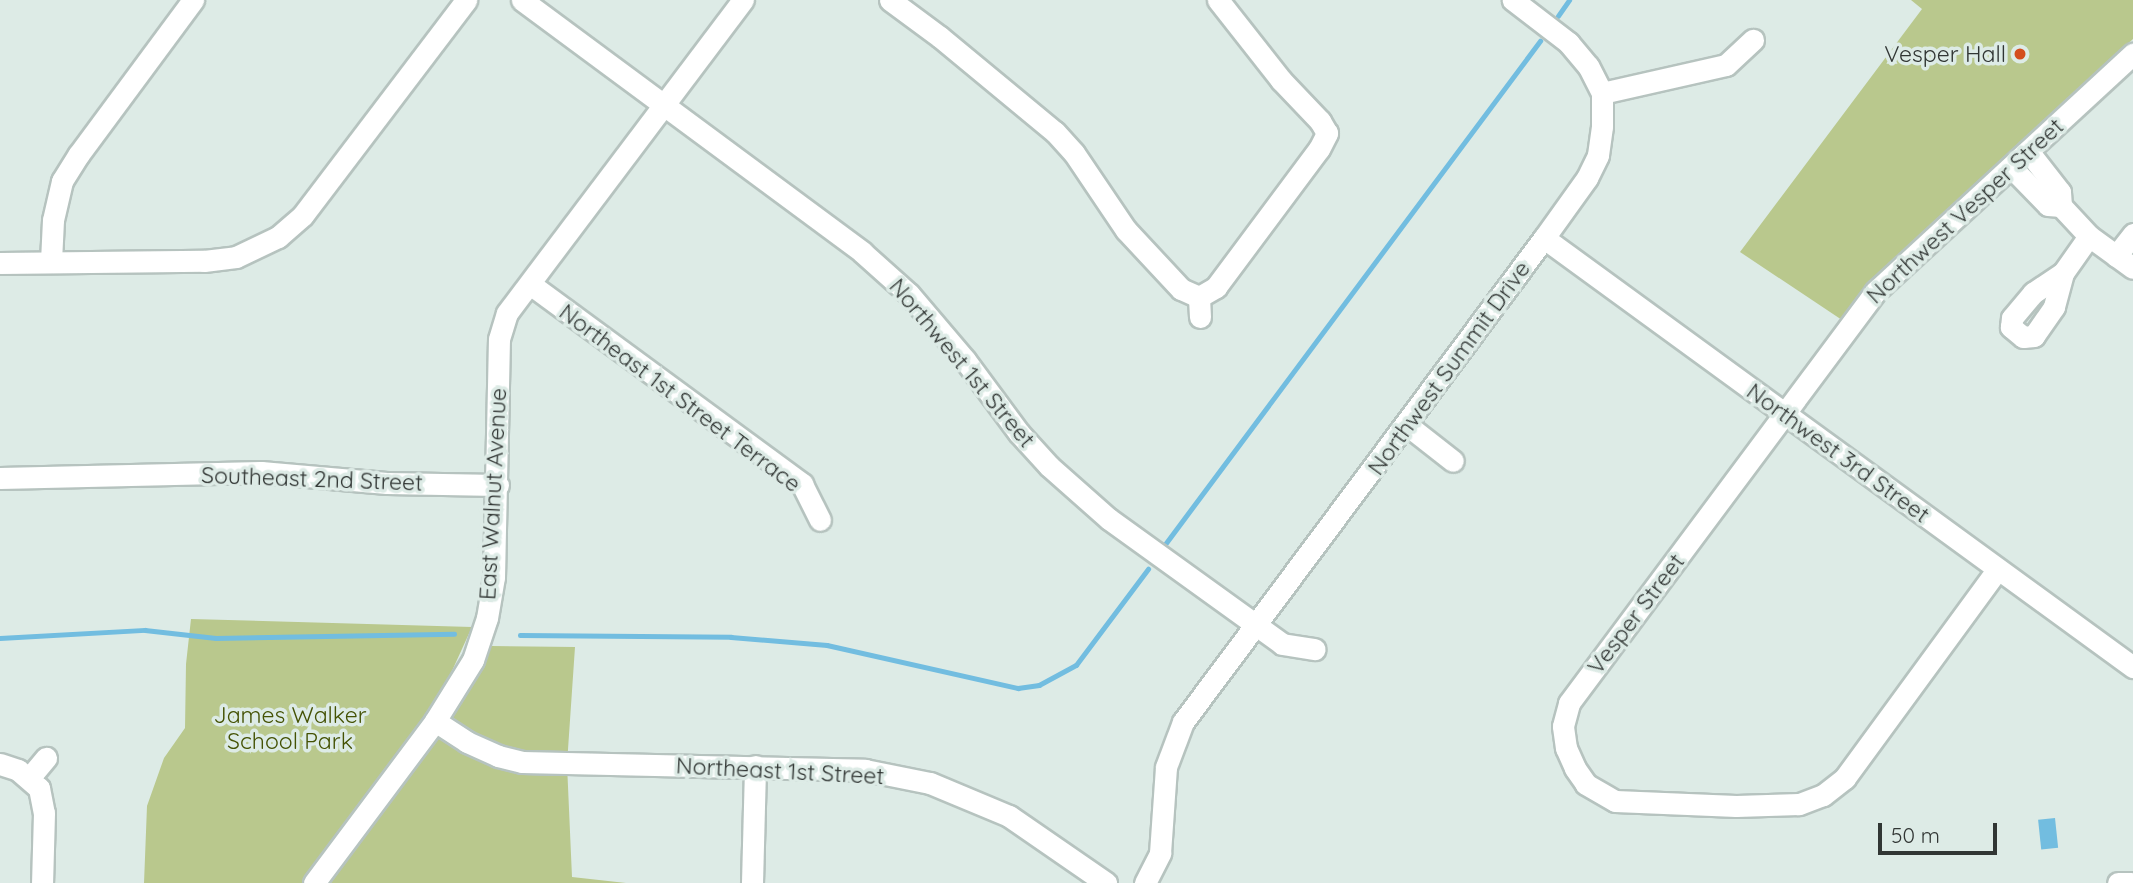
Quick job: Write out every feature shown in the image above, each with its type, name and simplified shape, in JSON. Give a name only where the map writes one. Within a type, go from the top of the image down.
[{"type":"street","points":[[51,261],[53,220],[62,181],[193,0]]},
{"type":"street","points":[[0,263],[204,261],[236,257],[278,237],[303,215],[466,0]]},
{"type":"street","name":"Northwest 1st Street","points":[[522,0],[863,252],[909,294],[965,360],[1019,433],[1049,466],[1109,519],[1282,644],[1315,649]]},
{"type":"street","name":"East Walnut Avenue","points":[[314,883],[435,720],[473,660],[487,618],[494,577],[499,339],[507,313],[743,0]]},
{"type":"street","points":[[890,0],[940,37],[1055,132],[1074,153],[1126,230],[1200,307],[1319,149],[1327,133],[1315,115],[1281,80],[1218,0]]},
{"type":"street","points":[[1513,0],[1569,43],[1588,66],[1602,93],[1726,65],[1754,40]]},
{"type":"street","name":"Northwest Vesper Street","points":[[1785,414],[1876,291],[2133,54]]},
{"type":"street","name":"Northwest Summit Drive","points":[[1145,883],[1160,853],[1166,767],[1183,722],[1407,425],[1587,178],[1598,155],[1602,126],[1602,93]]},
{"type":"street","points":[[2028,151],[2060,192],[2061,206],[2088,236],[2125,262],[2133,234]]},
{"type":"street","points":[[2011,167],[2048,205],[2061,206]]},
{"type":"street","points":[[2063,273],[2088,236]]},
{"type":"street","name":"Northwest 3rd Street","points":[[1544,238],[2133,667]]},
{"type":"street","name":"Northeast 1st Street Terrace","points":[[530,284],[802,484],[820,520]]},
{"type":"street","name":"Vesper Street","points":[[1785,414],[1569,703],[1563,726],[1566,748],[1586,784],[1615,801],[1632,802],[1736,806],[1799,804],[1822,795],[1844,778],[1997,570]]},
{"type":"street","points":[[1407,425],[1453,461]]},
{"type":"street","name":"Southeast 2nd Street","points":[[0,478],[261,472],[387,483],[498,485]]},
{"type":"street","name":"Northeast 1st Street","points":[[435,720],[467,742],[522,762],[864,770],[930,783],[1009,816],[1106,883]]},
{"type":"street","points":[[30,777],[46,758]]},
{"type":"street","points":[[0,764],[30,777],[39,788],[44,813],[42,883]]},
{"type":"street","points":[[752,883],[755,766]]},
{"type":"street","points":[[2118,883],[2131,883]]},
{"type":"green space","points":[[1911,0],[2133,0],[2133,39],[1869,285],[1842,320],[1740,252],[1922,9]]},
{"type":"green space","name":"James Walker School Park","points":[[191,619],[472,627],[446,684],[383,778],[304,883],[144,883],[147,806],[164,758],[185,728],[186,664]]},
{"type":"green space","name":"James Walker School Park","points":[[491,646],[575,647],[567,764],[572,877],[626,883],[327,883],[459,707],[484,665]]},
{"type":"water","points":[[2055,818],[2058,848],[2041,850],[2038,820]]},
{"type":"waterway","points":[[1558,16],[1569,0]]},
{"type":"waterway","points":[[1163,547],[1540,41]]},
{"type":"waterway","points":[[520,635],[731,637],[827,645],[1018,688],[1039,685],[1076,665],[1148,569]]},
{"type":"waterway","points":[[0,638],[145,630],[216,638],[454,634]]},
{"type":"place","name":"Vesper Hall","points":[[2020,54]]}]
